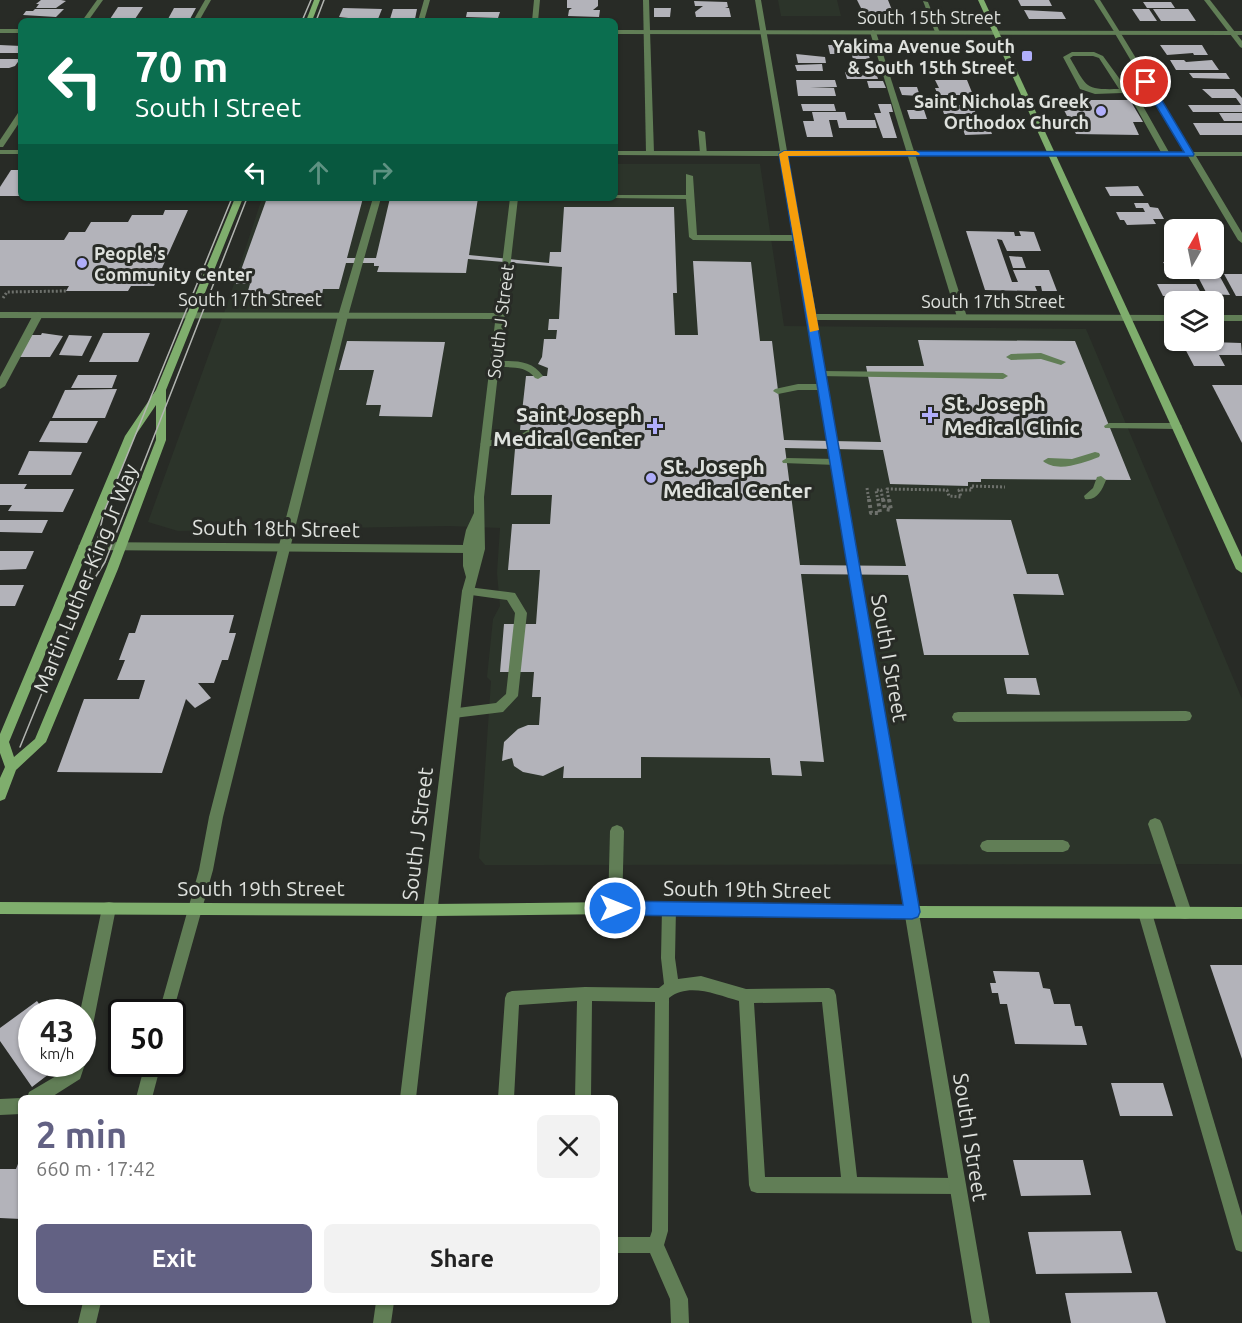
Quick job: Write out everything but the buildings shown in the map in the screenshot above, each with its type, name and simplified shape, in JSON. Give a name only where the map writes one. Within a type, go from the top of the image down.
[{"type":"main road","points":[[310,18],[317,0]]},
{"type":"main road","points":[[981,0],[1177,426],[1238,552],[1242,569]]},
{"type":"main road","name":"Martin Luther King Jr Way","points":[[0,795],[7,770],[3,742],[130,436],[161,390],[238,201]]},
{"type":"main road","name":"Martin Luther King Jr Way","points":[[7,770],[40,742],[122,546],[161,441],[161,390]]},
{"type":"main road","name":"South 19th Street","points":[[0,908],[431,910],[669,908],[912,912],[1242,913]]},
{"type":"street","points":[[88,18],[99,0]]},
{"type":"street","points":[[198,18],[208,0]]},
{"type":"street","points":[[422,18],[427,0]]},
{"type":"street","points":[[535,18],[537,0]]},
{"type":"street","points":[[646,0],[650,153]]},
{"type":"street","name":"South I Street","points":[[758,0],[981,1323]]},
{"type":"street","points":[[1097,0],[1242,240]]},
{"type":"street","points":[[1207,0],[1242,46]]},
{"type":"street","points":[[925,2],[938,32]]},
{"type":"street","points":[[0,31],[18,31]]},
{"type":"street","name":"South 15th Street","points":[[618,32],[1242,33]]},
{"type":"street","points":[[873,32],[962,317]]},
{"type":"street","points":[[1124,92],[1095,92],[1083,87],[1066,57],[1072,54],[1094,54],[1101,57],[1124,92],[1135,99],[1166,154]]},
{"type":"street","points":[[648,63],[659,63]]},
{"type":"street","points":[[0,145],[18,119]]},
{"type":"street","points":[[701,132],[704,153]]},
{"type":"street","points":[[0,152],[18,152]]},
{"type":"street","points":[[618,153],[1242,154]]},
{"type":"street","points":[[689,176],[693,237],[798,238]]},
{"type":"street","points":[[618,197],[690,197]]},
{"type":"street","points":[[170,999],[206,870],[216,817],[343,316],[376,201]]},
{"type":"street","name":"South J Street","points":[[478,515],[514,201]]},
{"type":"street","name":"South 17th Street","points":[[0,315],[500,316]]},
{"type":"street","points":[[0,386],[38,315]]},
{"type":"street","name":"South 17th Street","points":[[812,317],[1164,318]]},
{"type":"street","points":[[1224,318],[1242,318]]},
{"type":"street","points":[[1011,357],[1041,356],[1061,362]]},
{"type":"street","points":[[495,364],[525,366],[534,369],[538,376]]},
{"type":"street","points":[[821,374],[1003,376]]},
{"type":"street","points":[[778,391],[798,387],[823,387]]},
{"type":"street","points":[[1109,426],[1177,426]]},
{"type":"street","points":[[485,444],[523,438],[533,430]]},
{"type":"street","points":[[1048,461],[1073,463],[1095,455]]},
{"type":"street","points":[[787,461],[836,462]]},
{"type":"street","points":[[1089,496],[1097,490],[1101,480]]},
{"type":"street","points":[[470,576],[467,549],[470,532],[478,515]]},
{"type":"street","points":[[470,576],[479,549],[478,515]]},
{"type":"street","name":"South 18th Street","points":[[84,546],[467,549]]},
{"type":"street","name":"South J Street","points":[[408,1095],[470,576]]},
{"type":"street","points":[[454,713],[499,708],[512,696],[521,614],[511,596],[468,591]]},
{"type":"street","points":[[958,717],[1186,716]]},
{"type":"street","points":[[1155,824],[1185,913]]},
{"type":"street","points":[[615,908],[617,831]]},
{"type":"street","points":[[987,846],[1063,846]]},
{"type":"street","points":[[90,999],[109,908]]},
{"type":"street","points":[[669,908],[660,1231],[655,1245],[679,1299],[680,1323]]},
{"type":"street","points":[[1145,913],[1242,1244]]},
{"type":"street","points":[[506,1095],[512,998],[667,991],[702,983],[746,996],[829,995],[850,1185]]},
{"type":"street","points":[[583,1095],[585,994]]},
{"type":"street","points":[[746,996],[757,1185],[957,1186]]},
{"type":"street","points":[[40,1095],[70,1077]]},
{"type":"street","points":[[145,1095],[150,1077]]},
{"type":"street","points":[[0,1107],[18,1106]]},
{"type":"street","points":[[618,1245],[655,1245]]},
{"type":"street","points":[[87,1323],[91,1305]]},
{"type":"street","points":[[382,1323],[385,1305]]},
{"type":"path","points":[[3,298],[7,292],[66,291]]},
{"type":"path","points":[[867,488],[872,513],[880,513],[876,490],[881,490],[885,510],[891,510],[887,489],[947,489],[949,496],[961,497],[959,490],[972,490],[971,486],[1005,487]]},
{"type":"shaded area","points":[[778,0],[837,0],[841,16],[781,16]]},
{"type":"shaded area","name":"Saint Joseph Medical Center","points":[[618,164],[760,164],[784,326],[1086,329],[1242,699],[1242,864],[485,865],[479,858],[491,681],[487,677],[493,619],[500,606],[497,573],[500,528],[449,526],[178,531],[148,522],[229,299],[261,201],[618,201]]},
{"type":"tram line","points":[[303,18],[311,0]]},
{"type":"tram line","points":[[317,18],[324,0]]},
{"type":"tram line","points":[[20,747],[88,580],[104,512],[231,201]]},
{"type":"tram line","points":[[91,584],[105,562],[246,201]]},
{"type":"slow traffic","points":[[814,330],[784,154],[916,154]]},
{"type":"place","name":"Yakima Avenue South & South 15th Street","points":[[1027,56]]},
{"type":"place","name":"Saint Nicholas Greek Orthodox Church","points":[[1101,111]]},
{"type":"place","name":"People's Community Center","points":[[82,263]]},
{"type":"place","name":"St. Joseph Medical Clinic","points":[[930,415]]},
{"type":"place","name":"Saint Joseph Medical Center","points":[[655,426]]},
{"type":"place","name":"St. Joseph Medical Center","points":[[651,478]]},
{"type":"route","points":[[615,908],[912,912],[784,154],[1190,154],[1146,82]]}]
